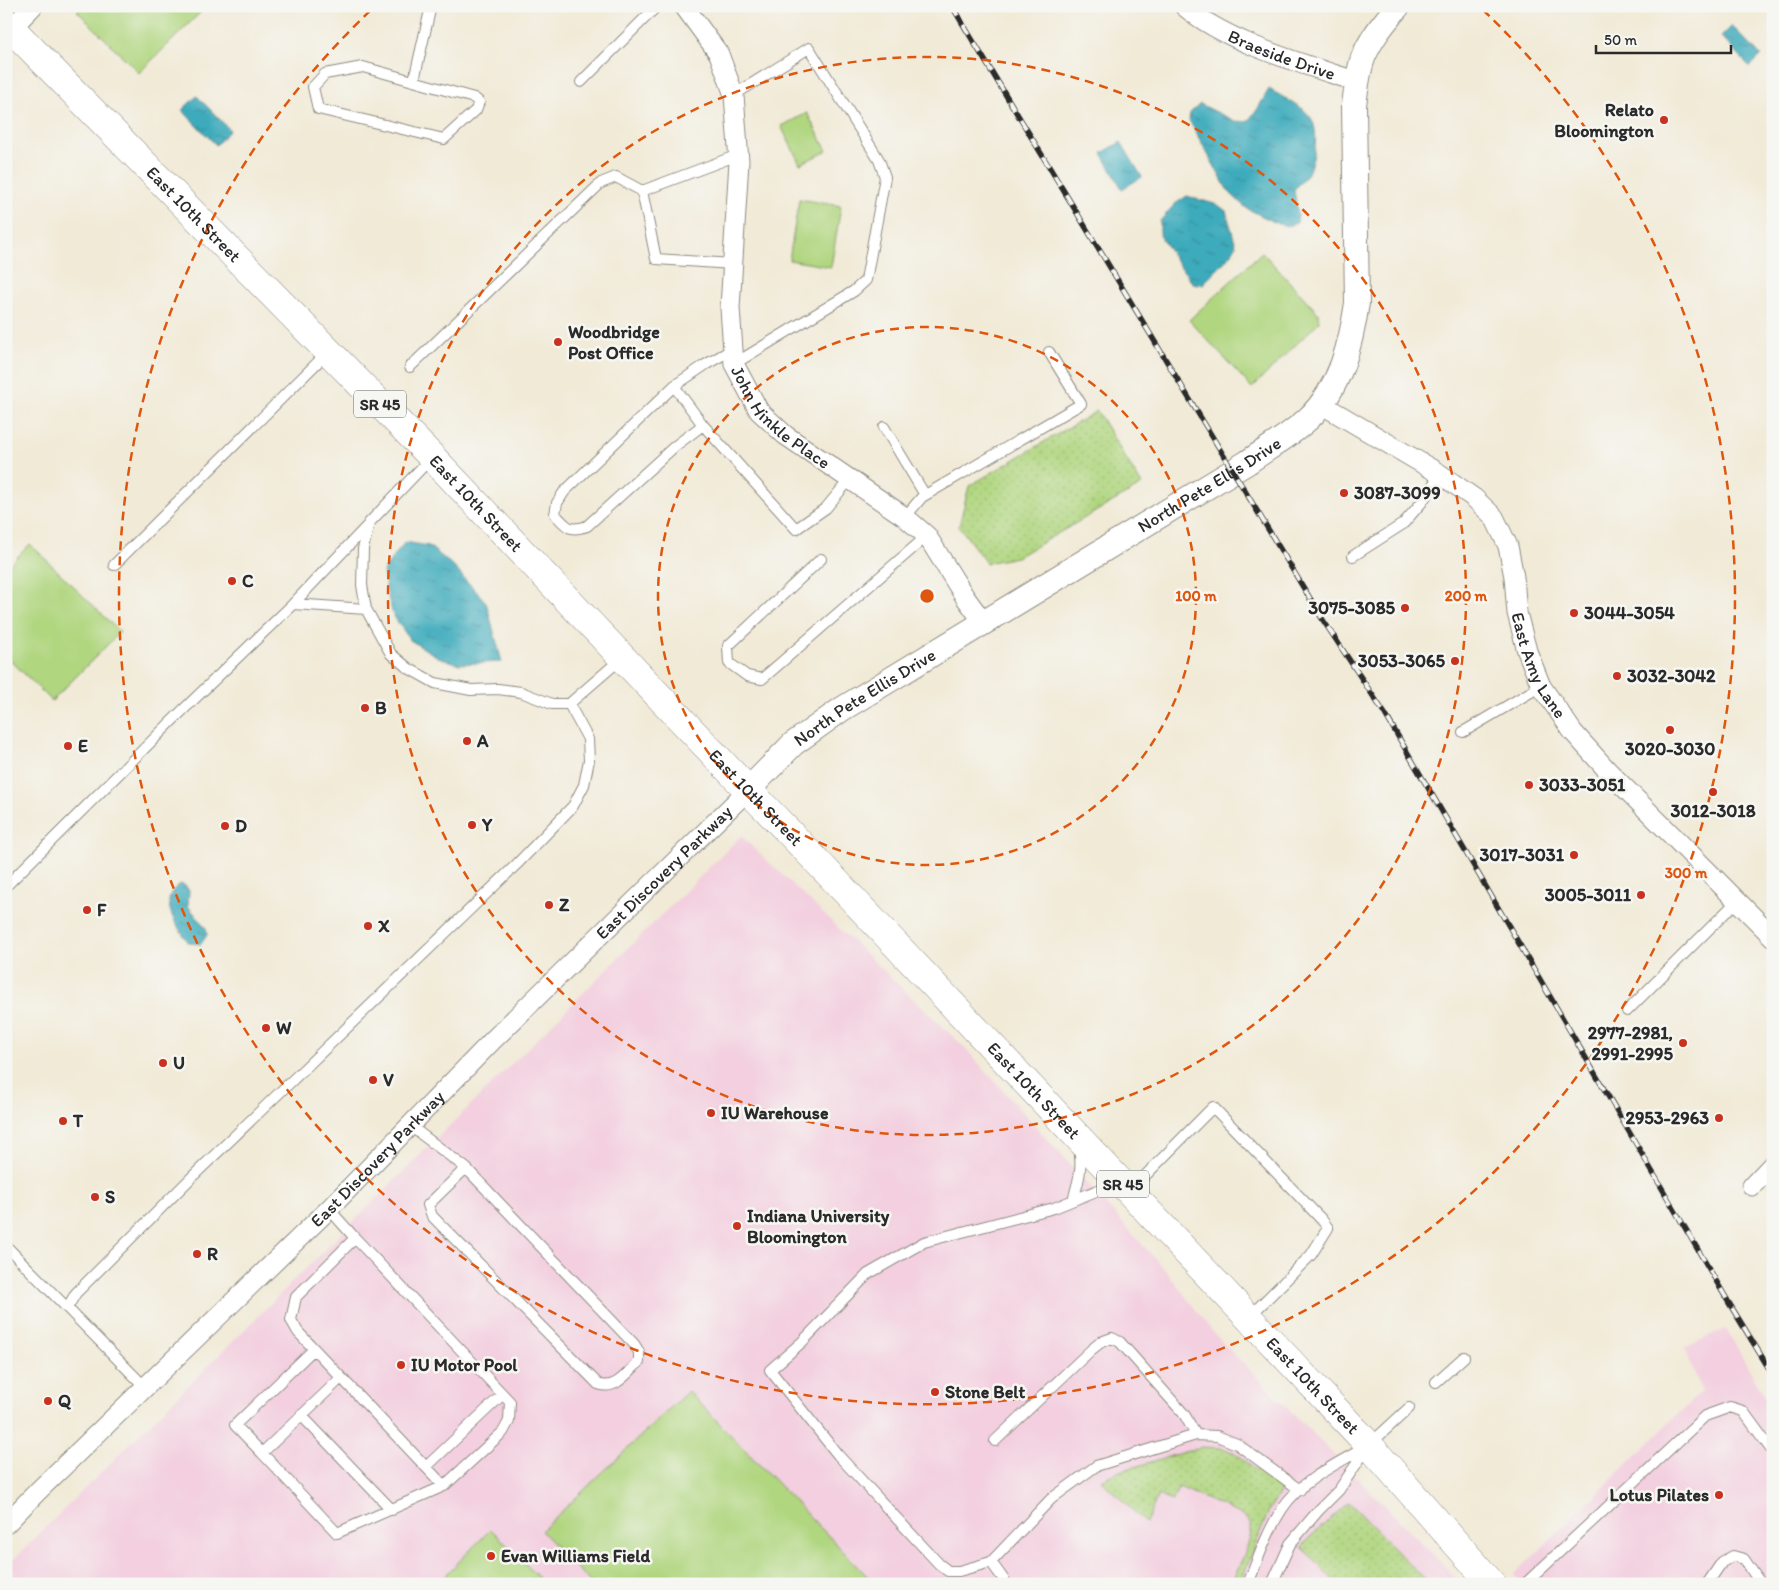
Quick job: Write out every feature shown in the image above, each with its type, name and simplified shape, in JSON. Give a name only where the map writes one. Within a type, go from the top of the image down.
[{"type":"main road","name":"East 10th Street","points":[[8,28],[432,457],[623,657],[1369,1446],[1492,1584]]},
{"type":"street","points":[[8,28],[33,6]]},
{"type":"street","name":"John Hinkle Place","points":[[684,6],[719,54],[734,95],[738,155],[730,308],[733,356],[759,410],[785,435],[905,517],[927,536],[965,597],[984,623]]},
{"type":"street","name":"Braeside Drive","points":[[1184,6],[1218,29],[1253,44],[1358,82]]},
{"type":"street","name":"North Pete Ellis Drive","points":[[748,790],[793,744],[842,709],[1248,462],[1298,427],[1321,404],[1335,384],[1344,360],[1354,328],[1357,303],[1354,105],[1362,60],[1378,30],[1398,6]]},
{"type":"street","name":"East Amy Lane","points":[[1321,404],[1440,474],[1474,498],[1494,517],[1508,546],[1514,577],[1517,613],[1527,651],[1541,686],[1573,732],[1607,770],[1773,937]]},
{"type":"street","name":"East Discovery Parkway","points":[[6,1524],[329,1209],[493,1040],[748,790]]},
{"type":"street","points":[[1752,1186],[1773,1164]]},
{"type":"lane","points":[[414,80],[431,6]]},
{"type":"lane","points":[[581,82],[657,6]]},
{"type":"lane","points":[[703,425],[675,446],[587,526],[576,530],[567,527],[555,514],[557,503],[564,492],[674,386],[705,365],[733,356],[854,291],[866,280],[885,177],[879,160],[809,48],[734,95]]},
{"type":"lane","points":[[363,67],[414,80],[474,98],[479,102],[476,110],[444,139],[318,109],[313,87],[325,74],[363,67]]},
{"type":"lane","points":[[410,367],[601,183],[616,177],[642,191],[738,155]]},
{"type":"lane","points":[[642,191],[656,259],[733,264]]},
{"type":"lane","points":[[114,565],[328,351]]},
{"type":"lane","points":[[905,517],[925,495],[1081,404],[1049,352]]},
{"type":"lane","points":[[674,386],[703,425],[796,529],[826,508],[850,480]]},
{"type":"lane","points":[[884,427],[925,495]]},
{"type":"lane","points":[[6,886],[293,604],[432,457]]},
{"type":"lane","points":[[1353,556],[1403,524],[1422,502],[1440,474]]},
{"type":"lane","points":[[369,523],[364,549],[362,585],[366,609],[392,654],[408,668],[435,683],[471,690],[498,689],[521,692],[552,704],[569,704],[623,657]]},
{"type":"lane","points":[[821,559],[728,646],[729,663],[747,676],[762,679],[927,536]]},
{"type":"lane","points":[[293,604],[366,609]]},
{"type":"lane","points":[[1463,732],[1541,686]]},
{"type":"lane","points":[[67,1308],[76,1293],[193,1176],[517,864],[572,806],[584,785],[589,760],[588,739],[569,704]]},
{"type":"lane","points":[[1627,1011],[1737,901]]},
{"type":"lane","points":[[1248,1318],[1311,1255],[1328,1228],[1213,1107],[1125,1187],[1074,1200],[1054,1208],[924,1242],[868,1274],[802,1342],[770,1370],[838,1455],[939,1564],[948,1571],[959,1571],[991,1562],[1051,1498],[1096,1466],[1196,1435],[1217,1436],[1237,1444],[1300,1490]]},
{"type":"lane","points":[[409,1125],[466,1168],[634,1344],[639,1352],[639,1362],[616,1383],[604,1387],[598,1384],[432,1216],[428,1205],[466,1168]]},
{"type":"lane","points":[[1074,1200],[1082,1161],[1075,1134]]},
{"type":"lane","points":[[314,1348],[235,1424],[337,1533],[444,1486],[503,1432],[509,1421],[510,1402],[380,1266],[329,1209]]},
{"type":"lane","points":[[355,1238],[296,1297],[291,1320],[298,1332],[444,1486]]},
{"type":"lane","points":[[6,1246],[146,1388]]},
{"type":"lane","points":[[995,1441],[1091,1350],[1101,1342],[1112,1338],[1120,1342],[1184,1414],[1196,1435]]},
{"type":"lane","points":[[1436,1382],[1464,1357]]},
{"type":"lane","points":[[262,1453],[341,1378]]},
{"type":"lane","points":[[426,1467],[502,1395]]},
{"type":"lane","points":[[1525,1584],[1705,1416],[1730,1407],[1743,1411],[1773,1452]]},
{"type":"lane","points":[[1272,1584],[1290,1544],[1339,1490],[1369,1446],[1409,1408]]},
{"type":"lane","points":[[301,1415],[392,1510]]},
{"type":"lane","points":[[1248,1584],[1283,1508],[1300,1490],[1323,1471],[1369,1446]]},
{"type":"lane","points":[[1707,1584],[1722,1562],[1733,1556],[1744,1559],[1761,1584]]},
{"type":"lane","points":[[991,1562],[1007,1584]]},
{"type":"shaded area","name":"Indiana University Bloomington","points":[[741,836],[962,1045],[1167,1272],[1214,1334],[1462,1584],[6,1584],[6,1567]]},
{"type":"shaded area","points":[[1726,1329],[1773,1410],[1773,1584],[1522,1584],[1514,1575],[1702,1391],[1684,1348]]},
{"type":"green space","points":[[82,6],[207,6],[139,73],[77,11]]},
{"type":"green space","points":[[807,113],[827,151],[800,164],[781,126]]},
{"type":"green space","points":[[799,199],[841,206],[831,267],[789,260]]},
{"type":"green space","points":[[1262,252],[1318,313],[1319,322],[1252,388],[1189,320]]},
{"type":"green space","points":[[1097,411],[1142,485],[1017,557],[986,563],[959,526],[969,486]]},
{"type":"green space","points":[[30,544],[120,632],[52,701],[6,656],[6,568]]},
{"type":"green space","points":[[688,1391],[875,1584],[592,1584],[541,1531]]},
{"type":"green space","points":[[1201,1447],[1223,1448],[1235,1453],[1281,1491],[1270,1508],[1240,1584],[1231,1584],[1251,1533],[1250,1523],[1242,1515],[1179,1487],[1172,1501],[1158,1495],[1146,1523],[1101,1480],[1117,1472]]},
{"type":"green space","points":[[1349,1502],[1429,1584],[1337,1584],[1302,1547],[1307,1540]]},
{"type":"green space","name":"Evan Williams Field","points":[[491,1529],[545,1584],[437,1584]]},
{"type":"water","points":[[1732,26],[1761,56],[1750,67],[1721,37]]},
{"type":"water","points":[[1269,89],[1306,112],[1314,125],[1315,142],[1310,168],[1306,177],[1294,190],[1298,215],[1297,223],[1288,226],[1278,224],[1246,208],[1228,191],[1189,120],[1190,113],[1200,104],[1235,121],[1247,122],[1257,110]]},
{"type":"water","points":[[197,96],[230,130],[216,145],[182,110]]},
{"type":"water","points":[[1121,142],[1142,177],[1122,189],[1102,153]]},
{"type":"water","points":[[1187,196],[1218,205],[1226,211],[1236,245],[1231,255],[1203,284],[1194,284],[1175,260],[1160,235],[1160,221],[1175,204]]},
{"type":"water","points":[[405,542],[429,546],[452,565],[486,602],[502,662],[459,664],[438,657],[410,640],[393,615],[383,571]]},
{"type":"water","points":[[180,884],[186,886],[189,891],[188,906],[206,928],[207,935],[201,944],[189,943],[171,913],[170,897],[173,890]]},
{"type":"railway","points":[[952,6],[1323,620],[1385,714],[1773,1375]]},
{"type":"place","name":"Relato Bloomington","points":[[1664,120]]},
{"type":"place","name":"Woodbridge Post Office","points":[[558,342]]},
{"type":"place","name":"3087-3099","points":[[1344,493]]},
{"type":"place","name":"C","points":[[232,581]]},
{"type":"place","name":"3075-3085","points":[[1405,608]]},
{"type":"place","name":"3044-3054","points":[[1574,613]]},
{"type":"place","name":"3053-3065","points":[[1455,661]]},
{"type":"place","name":"3032-3042","points":[[1617,676]]},
{"type":"place","name":"B","points":[[365,708]]},
{"type":"place","name":"3020-3030","points":[[1670,730]]},
{"type":"place","name":"A","points":[[467,741]]},
{"type":"place","name":"E","points":[[68,746]]},
{"type":"place","name":"3033-3051","points":[[1529,785]]},
{"type":"place","name":"3012-3018","points":[[1713,792]]},
{"type":"place","name":"Y","points":[[472,825]]},
{"type":"place","name":"D","points":[[225,826]]},
{"type":"place","name":"3017-3031","points":[[1574,855]]},
{"type":"place","name":"3005-3011","points":[[1641,895]]},
{"type":"place","name":"Z","points":[[549,905]]},
{"type":"place","name":"F","points":[[87,910]]},
{"type":"place","name":"X","points":[[368,926]]},
{"type":"place","name":"W","points":[[266,1028]]},
{"type":"place","name":"2977-2981, 2991-2995","points":[[1683,1043]]},
{"type":"place","name":"U","points":[[163,1063]]},
{"type":"place","name":"V","points":[[373,1080]]},
{"type":"place","name":"IU Warehouse","points":[[711,1113]]},
{"type":"place","name":"2953-2963","points":[[1719,1118]]},
{"type":"place","name":"T","points":[[63,1121]]},
{"type":"place","name":"S","points":[[95,1197]]},
{"type":"place","name":"Indiana University Bloomington","points":[[737,1226]]},
{"type":"place","name":"R","points":[[197,1254]]},
{"type":"place","name":"IU Motor Pool","points":[[401,1365]]},
{"type":"place","name":"Stone Belt","points":[[935,1392]]},
{"type":"place","name":"Q","points":[[48,1401]]},
{"type":"place","name":"Lotus Pilates","points":[[1719,1495]]},
{"type":"place","name":"Evan Williams Field","points":[[491,1556]]}]
